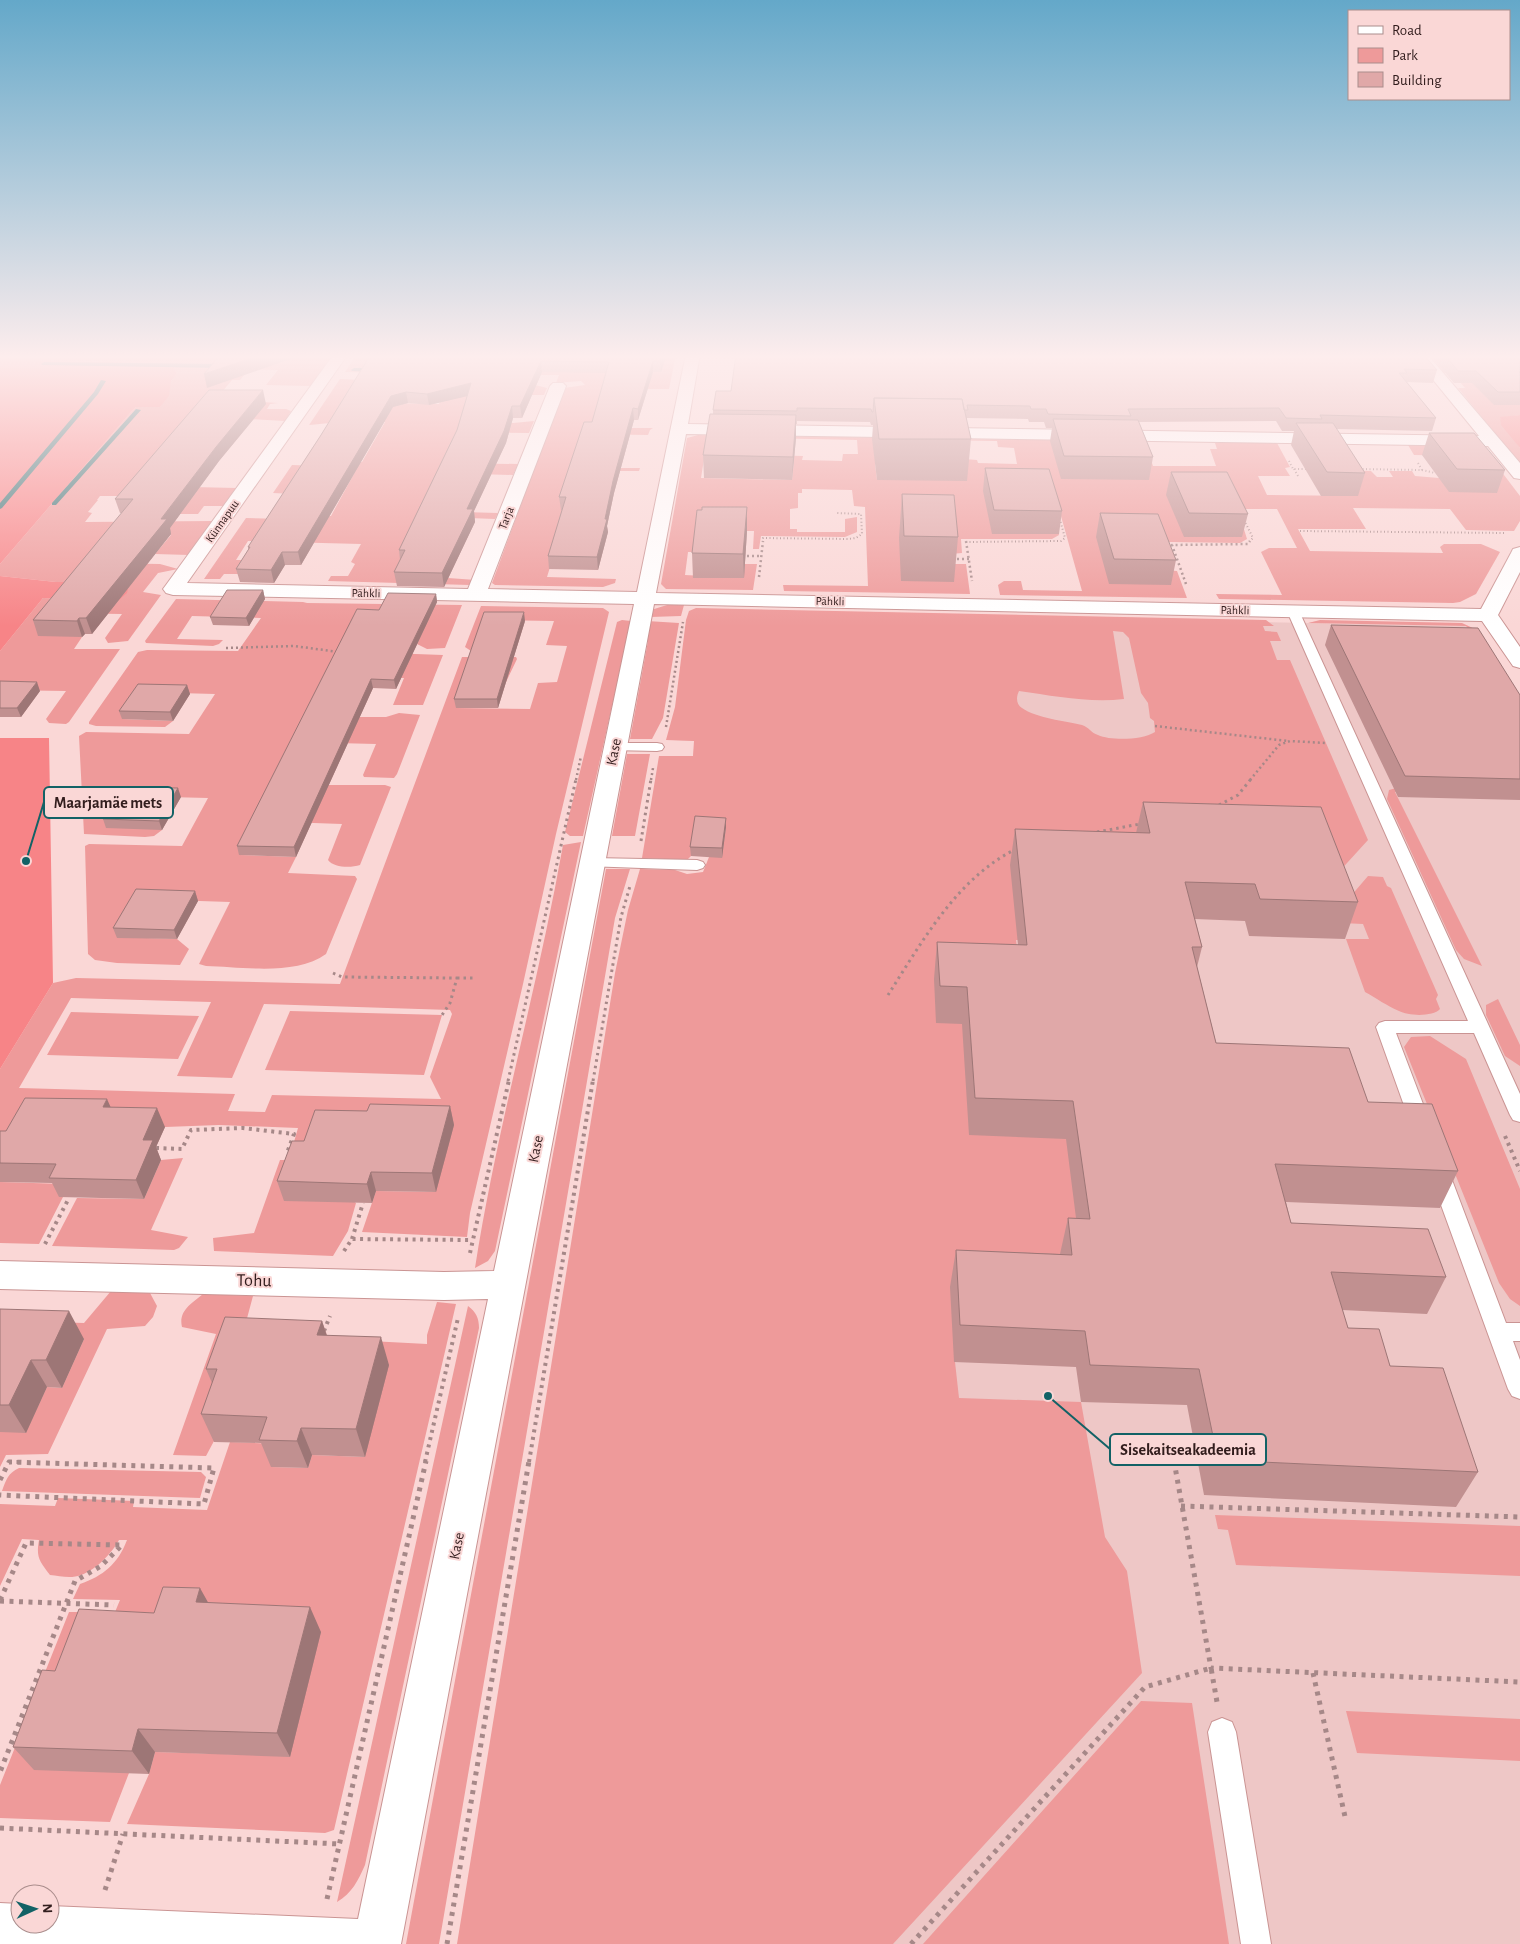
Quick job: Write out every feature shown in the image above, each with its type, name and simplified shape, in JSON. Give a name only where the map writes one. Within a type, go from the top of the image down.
[{"type":"street","name":"Künnapuu","points":[[173,590],[276,445]]},
{"type":"street","name":"Tarja","points":[[476,594],[535,445]]},
{"type":"street","name":"Kase","points":[[376,1944],[676,445]]},
{"type":"street","points":[[1496,445],[1520,474]]},
{"type":"street","points":[[1520,553],[1488,615],[1520,662]]},
{"type":"street","name":"Pähkli","points":[[173,590],[476,594],[1488,615]]},
{"type":"street","name":"Tohu","points":[[0,1275],[444,1286],[509,1284]]},
{"type":"street","points":[[0,1927],[190,1940],[376,1944]]},
{"type":"lane","points":[[1293,611],[1520,1115]]},
{"type":"lane","points":[[615,747],[657,747]]},
{"type":"lane","points":[[592,863],[697,865]]},
{"type":"lane","points":[[1426,1138],[1385,1027],[1480,1027]]},
{"type":"lane","points":[[1433,1156],[1509,1332],[1520,1390]]},
{"type":"lane","points":[[1222,1732],[1256,1944]]},
{"type":"path","points":[[1414,458],[1422,470]]},
{"type":"path","points":[[1288,460],[1298,476]]},
{"type":"path","points":[[1293,469],[1313,469]]},
{"type":"path","points":[[1353,469],[1422,470],[1435,473]]},
{"type":"path","points":[[758,583],[763,538],[856,538],[862,534],[861,514],[837,513]]},
{"type":"path","points":[[973,587],[966,541],[1061,541],[1065,538],[1059,516]]},
{"type":"path","points":[[1186,586],[1172,545],[1248,544],[1253,538],[1244,519]]},
{"type":"path","points":[[1300,531],[1508,533]]},
{"type":"path","points":[[735,556],[761,556]]},
{"type":"path","points":[[952,559],[968,560]]},
{"type":"path","points":[[1170,563],[1178,563]]},
{"type":"path","points":[[447,1944],[620,918],[637,864],[657,747],[668,723],[684,620]]},
{"type":"path","points":[[226,648],[294,646],[342,652]]},
{"type":"path","points":[[1155,726],[1353,746]]},
{"type":"path","points":[[1216,808],[1238,795],[1279,745],[1290,741]]},
{"type":"path","points":[[1088,834],[1145,824]]},
{"type":"path","points":[[888,995],[917,949],[956,897],[989,864],[1018,848]]},
{"type":"path","points":[[333,973],[342,978],[476,978]]},
{"type":"path","points":[[442,1015],[450,1003],[457,978]]},
{"type":"path","points":[[156,1148],[182,1148],[191,1130],[243,1128],[294,1134],[287,1153],[296,1153]]},
{"type":"path","points":[[41,1252],[69,1198]]},
{"type":"path","points":[[352,1238],[363,1203]]},
{"type":"path","points":[[1169,1436],[1211,1668]]},
{"type":"path","points":[[0,1480],[9,1462],[214,1468],[204,1504],[0,1495]]},
{"type":"path","points":[[1181,1506],[1520,1517]]},
{"type":"path","points":[[0,1772],[67,1604],[75,1581],[91,1574],[106,1564],[122,1545],[26,1543],[0,1601],[67,1604],[114,1605]]},
{"type":"path","points":[[911,1944],[1145,1687],[1211,1668],[1520,1682]]},
{"type":"path","points":[[1313,1673],[1346,1821]]},
{"type":"path","points":[[0,1828],[340,1844]]},
{"type":"shaded area","points":[[0,445],[103,445],[0,564]]},
{"type":"shaded area","points":[[0,576],[56,582],[115,582],[129,585],[127,593],[119,600],[43,598],[0,651]]},
{"type":"shaded area","points":[[693,611],[1466,626],[1520,706],[1520,1944],[462,1944],[717,883],[726,827],[693,756],[695,741],[674,740]]},
{"type":"shaded area","points":[[0,738],[49,738],[53,983],[0,1069]]},
{"type":"green space","points":[[103,445],[227,445],[192,487],[237,488],[224,506],[204,506],[198,514],[180,514],[122,496],[100,496],[88,512],[92,513],[85,522],[213,521],[189,555],[155,554],[171,535],[98,563],[160,564],[178,569],[158,573],[143,592],[161,595],[128,641],[108,643],[105,638],[122,614],[57,613],[82,637],[74,649],[120,649],[66,724],[49,723],[46,719],[66,691],[0,690],[0,651],[43,598],[119,600],[56,582],[0,576],[0,564]]},
{"type":"green space","points":[[372,445],[457,445],[449,463],[518,464],[513,475],[443,473],[463,512],[498,513],[495,519],[469,518],[448,578],[476,580],[470,585],[328,581],[331,576],[348,576],[355,564],[351,562],[361,544],[248,541],[236,560],[248,560],[238,574],[224,574],[220,579],[204,579],[246,518],[285,519],[287,515],[331,516],[356,470],[294,494],[273,493],[292,465],[321,466],[324,462],[362,462]]},
{"type":"green space","points":[[543,445],[595,445],[613,468],[640,468],[639,471],[597,471],[561,509],[600,510],[563,525],[547,577],[616,579],[615,583],[603,587],[495,585],[492,583]]},
{"type":"green space","points":[[686,445],[728,445],[704,459],[701,478],[792,480],[794,460],[761,455],[803,456],[802,460],[842,461],[843,454],[858,454],[857,445],[904,445],[875,464],[877,480],[967,480],[964,459],[977,460],[978,463],[1017,464],[1014,448],[998,447],[998,445],[1142,445],[1150,457],[1153,466],[1216,466],[1210,449],[1217,449],[1216,445],[1278,445],[1290,467],[1285,468],[1290,476],[1258,476],[1267,495],[1358,496],[1343,470],[1371,471],[1377,477],[1393,477],[1389,471],[1412,471],[1415,476],[1439,478],[1467,456],[1414,455],[1408,445],[1468,446],[1488,454],[1520,496],[1520,521],[1514,531],[1466,530],[1450,509],[1353,508],[1366,529],[1298,529],[1310,551],[1443,553],[1440,547],[1444,544],[1481,544],[1500,552],[1476,594],[1460,602],[1453,603],[1219,599],[1216,594],[1282,595],[1261,552],[1269,548],[1297,548],[1277,509],[1242,509],[1181,495],[1243,526],[1247,539],[1240,543],[1169,542],[1166,570],[1177,571],[1187,598],[1000,595],[998,585],[1004,581],[1021,581],[1023,590],[1082,591],[1059,509],[1056,522],[1059,535],[1052,539],[961,539],[962,553],[951,554],[952,564],[966,564],[970,594],[784,591],[783,585],[868,586],[865,507],[854,506],[852,490],[802,489],[802,493],[798,493],[798,508],[790,509],[790,529],[797,529],[797,532],[845,532],[845,519],[857,517],[857,532],[845,537],[761,536],[759,549],[753,549],[754,531],[703,531],[695,552],[688,552],[685,575],[743,578],[745,564],[757,564],[753,590],[666,589],[661,584]]},
{"type":"green space","points":[[1504,445],[1518,445],[1520,448],[1520,464]]},
{"type":"green space","points":[[176,599],[462,605],[445,648],[427,649],[417,644],[428,620],[388,653],[443,655],[423,705],[393,705],[404,678],[329,676],[358,717],[386,717],[399,713],[420,715],[394,778],[364,777],[363,775],[376,744],[296,742],[327,785],[385,785],[391,787],[360,865],[343,867],[334,865],[328,860],[342,824],[257,821],[240,855],[296,857],[288,873],[355,876],[357,879],[326,954],[314,961],[285,968],[269,969],[199,964],[230,902],[139,899],[117,937],[177,939],[189,949],[180,965],[117,963],[95,960],[88,954],[85,846],[89,844],[182,846],[208,798],[127,796],[162,830],[154,836],[145,837],[84,834],[79,736],[86,732],[189,734],[215,694],[141,692],[123,719],[173,721],[165,727],[96,726],[89,724],[89,722],[138,652],[147,650],[238,651],[261,618],[192,616],[177,639],[223,640],[213,646],[146,643],[145,641]]},
{"type":"green space","points":[[667,605],[684,605],[681,616],[650,617],[651,610]]},
{"type":"green space","points":[[481,606],[603,608],[609,612],[556,834],[470,1213],[467,1237],[362,1232],[376,1191],[436,1192],[314,1151],[292,1149],[298,1128],[219,1125],[112,1126],[0,1150],[0,1069],[53,983],[76,978],[340,984],[462,657],[516,657],[517,659],[506,682],[456,708],[530,709],[538,683],[557,682],[567,646],[546,645],[554,621],[486,620],[471,651],[465,647]],"holes":[[[71,998],[211,1002],[177,1076],[232,1078],[264,1004],[450,1010],[452,1014],[430,1077],[441,1099],[272,1095],[265,1112],[228,1111],[235,1094],[19,1088]]]},
{"type":"green space","points":[[696,608],[1266,620],[1274,626],[1263,626],[1265,631],[1277,632],[1281,641],[1270,641],[1277,660],[1290,660],[1368,840],[1337,874],[1056,941],[1016,940],[1021,982],[1023,1026],[1089,1140],[1081,1256],[951,1287],[959,1398],[1081,1402],[1105,1537],[1127,1571],[1142,1673],[893,1944],[457,1944],[615,973],[628,910],[640,869],[675,870],[687,874],[703,872],[709,857],[722,857],[726,827],[695,826],[691,856],[687,860],[642,858],[659,756],[693,756],[694,741],[666,740],[675,707],[686,620],[689,611]],"holes":[[[1113,631],[1123,632],[1129,638],[1141,693],[1148,703],[1150,718],[1154,721],[1155,732],[1135,738],[1119,739],[1104,737],[1082,725],[1035,714],[1022,708],[1019,704],[1017,698],[1019,691],[1085,700],[1124,699]]]},
{"type":"green space","points":[[622,620],[631,621],[583,836],[570,836],[565,832],[617,622]]},
{"type":"green space","points":[[1320,620],[1462,623],[1477,630],[1520,706],[1466,626],[1308,623]]},
{"type":"green space","points":[[647,621],[679,623],[663,718],[652,739],[630,739],[648,641]]},
{"type":"green space","points":[[627,754],[650,754],[635,836],[612,836]]},
{"type":"green space","points":[[1400,787],[1399,791],[1395,792],[1482,966],[1464,959],[1456,950],[1387,799],[1389,790]]},
{"type":"green space","points":[[581,842],[495,1251],[488,1261],[475,1268],[506,1109],[542,951],[563,845]]},
{"type":"green space","points":[[606,869],[630,869],[615,918],[439,1944],[406,1944]]},
{"type":"green space","points":[[1368,876],[1383,877],[1387,886],[1391,888],[1438,995],[1436,999],[1440,1009],[1437,1012],[1420,1015],[1403,1013],[1365,992],[1346,939],[1369,939],[1363,924],[1342,923],[1338,911]]},
{"type":"green space","points":[[1498,999],[1520,1045],[1520,1066],[1505,1056],[1486,1015],[1486,1005]]},
{"type":"green space","points":[[290,1011],[442,1015],[424,1075],[265,1070]]},
{"type":"green space","points":[[71,1012],[199,1016],[178,1059],[47,1055]]},
{"type":"green space","points":[[1430,1036],[1466,1059],[1520,1189],[1520,1306],[1510,1299],[1499,1283],[1404,1047],[1411,1037]]},
{"type":"green space","points":[[183,1158],[151,1230],[188,1237],[179,1248],[174,1250],[52,1246],[77,1198],[144,1199],[161,1160]]},
{"type":"green space","points":[[280,1160],[298,1160],[356,1203],[348,1231],[333,1256],[214,1251],[213,1238],[254,1233]]},
{"type":"green space","points":[[0,1182],[65,1184],[59,1197],[63,1197],[39,1244],[0,1243]]},
{"type":"green space","points":[[111,1291],[150,1293],[157,1306],[153,1317],[145,1326],[107,1329],[48,1454],[6,1455],[0,1467],[0,1432],[26,1432],[47,1387],[62,1388],[84,1339],[22,1321],[84,1323]]},
{"type":"green space","points":[[203,1294],[253,1296],[214,1441],[206,1456],[173,1455],[216,1334],[182,1327],[181,1321],[184,1312],[190,1304]]},
{"type":"green space","points":[[437,1302],[456,1304],[334,1830],[325,1833],[127,1824],[149,1774],[155,1752],[290,1756],[210,1628],[129,1773],[110,1822],[0,1818],[0,1785],[69,1612],[115,1612],[120,1600],[73,1599],[80,1584],[96,1577],[109,1568],[119,1556],[127,1540],[119,1540],[108,1555],[87,1573],[69,1577],[50,1575],[39,1559],[39,1540],[22,1539],[0,1586],[0,1504],[55,1506],[58,1498],[134,1501],[133,1507],[207,1510],[230,1442],[278,1444],[271,1467],[308,1468],[312,1455],[365,1457],[332,1339],[427,1344],[427,1335]]},
{"type":"green space","points":[[468,1306],[476,1315],[479,1328],[365,1865],[354,1886],[347,1895],[337,1902]]},
{"type":"green space","points":[[19,1468],[201,1472],[206,1477],[200,1498],[2,1491],[6,1480]]},
{"type":"green space","points":[[1215,1515],[1520,1526],[1520,1576],[1236,1565],[1228,1530],[1218,1529]]},
{"type":"green space","points":[[1141,1701],[1192,1703],[1229,1944],[923,1944]]},
{"type":"green space","points":[[1346,1711],[1520,1719],[1520,1761],[1357,1753]]},
{"type":"building","points":[[162,445],[218,445],[161,519],[167,519],[86,618],[79,618],[77,621],[33,620],[133,499],[115,499]]},
{"type":"building","points":[[315,445],[362,445],[298,552],[282,552],[271,570],[236,569],[250,547],[248,547]]},
{"type":"building","points":[[450,445],[497,445],[467,509],[473,509],[442,573],[394,572],[405,550],[399,550]]},
{"type":"building","points":[[576,445],[623,445],[613,481],[605,519],[607,519],[597,557],[548,556],[566,497],[559,497]]},
{"type":"building","points":[[705,445],[794,445],[793,457],[703,455]]},
{"type":"building","points":[[1061,445],[1148,445],[1153,457],[1064,456]]},
{"type":"building","points":[[1310,445],[1347,445],[1365,473],[1327,472]]},
{"type":"building","points":[[1438,445],[1484,445],[1505,470],[1457,469]]},
{"type":"building","points":[[985,468],[1049,469],[1062,511],[994,510]]},
{"type":"building","points":[[1171,472],[1227,472],[1248,514],[1189,513]]},
{"type":"building","points":[[902,494],[954,495],[958,537],[904,536]]},
{"type":"building","points":[[702,507],[747,507],[743,554],[692,553],[697,510],[702,510]]},
{"type":"building","points":[[1100,513],[1158,514],[1176,560],[1114,559]]},
{"type":"building","points":[[227,590],[263,590],[246,618],[210,617]]},
{"type":"building","points":[[388,593],[436,594],[394,680],[371,679],[294,847],[237,846],[357,609],[379,610]]},
{"type":"building","points":[[484,612],[524,612],[497,699],[454,699]]},
{"type":"building","points":[[1331,625],[1478,628],[1520,695],[1520,779],[1405,776]]},
{"type":"building","points":[[0,681],[37,682],[17,708],[0,708]]},
{"type":"building","points":[[138,684],[187,685],[170,712],[119,711]]},
{"type":"building","points":[[123,787],[178,788],[159,821],[103,819]]},
{"type":"building","points":[[1143,802],[1321,807],[1358,902],[1260,899],[1255,884],[1185,882],[1202,947],[1192,947],[1216,1043],[1349,1048],[1368,1102],[1432,1104],[1458,1171],[1275,1164],[1291,1223],[1428,1229],[1446,1277],[1331,1272],[1348,1328],[1379,1329],[1390,1366],[1443,1368],[1478,1472],[1218,1460],[1199,1369],[1090,1365],[1085,1331],[960,1325],[956,1250],[1072,1255],[1068,1218],[1090,1219],[1073,1101],[975,1098],[967,987],[940,986],[937,942],[1027,945],[1015,829],[1150,833]]},
{"type":"building","points":[[695,816],[726,818],[722,848],[690,847]]},
{"type":"building","points":[[136,889],[195,891],[174,930],[113,928]]},
{"type":"building","points":[[25,1098],[107,1099],[103,1107],[157,1108],[143,1140],[153,1140],[136,1180],[49,1178],[56,1164],[0,1163],[0,1131],[6,1131]]},
{"type":"building","points":[[370,1104],[450,1106],[432,1173],[371,1172],[367,1184],[277,1181],[292,1141],[304,1141],[315,1110],[367,1111]]},
{"type":"building","points":[[0,1309],[69,1311],[46,1360],[31,1360],[9,1405],[0,1405]]},
{"type":"building","points":[[225,1317],[322,1321],[317,1335],[381,1337],[356,1429],[301,1428],[297,1441],[259,1440],[267,1417],[201,1414],[217,1369],[206,1369]]},
{"type":"building","points":[[163,1587],[200,1588],[196,1602],[310,1607],[277,1733],[138,1729],[132,1751],[13,1747],[42,1670],[55,1671],[79,1609],[154,1613]]},
{"type":"waterway","points":[[0,507],[52,445]]},
{"type":"waterway","points":[[54,504],[107,445]]},
{"type":"place","name":"Maarjamäe mets","points":[[26,861]]},
{"type":"place","name":"Sisekaitseakadeemia","points":[[1048,1396]]}]
